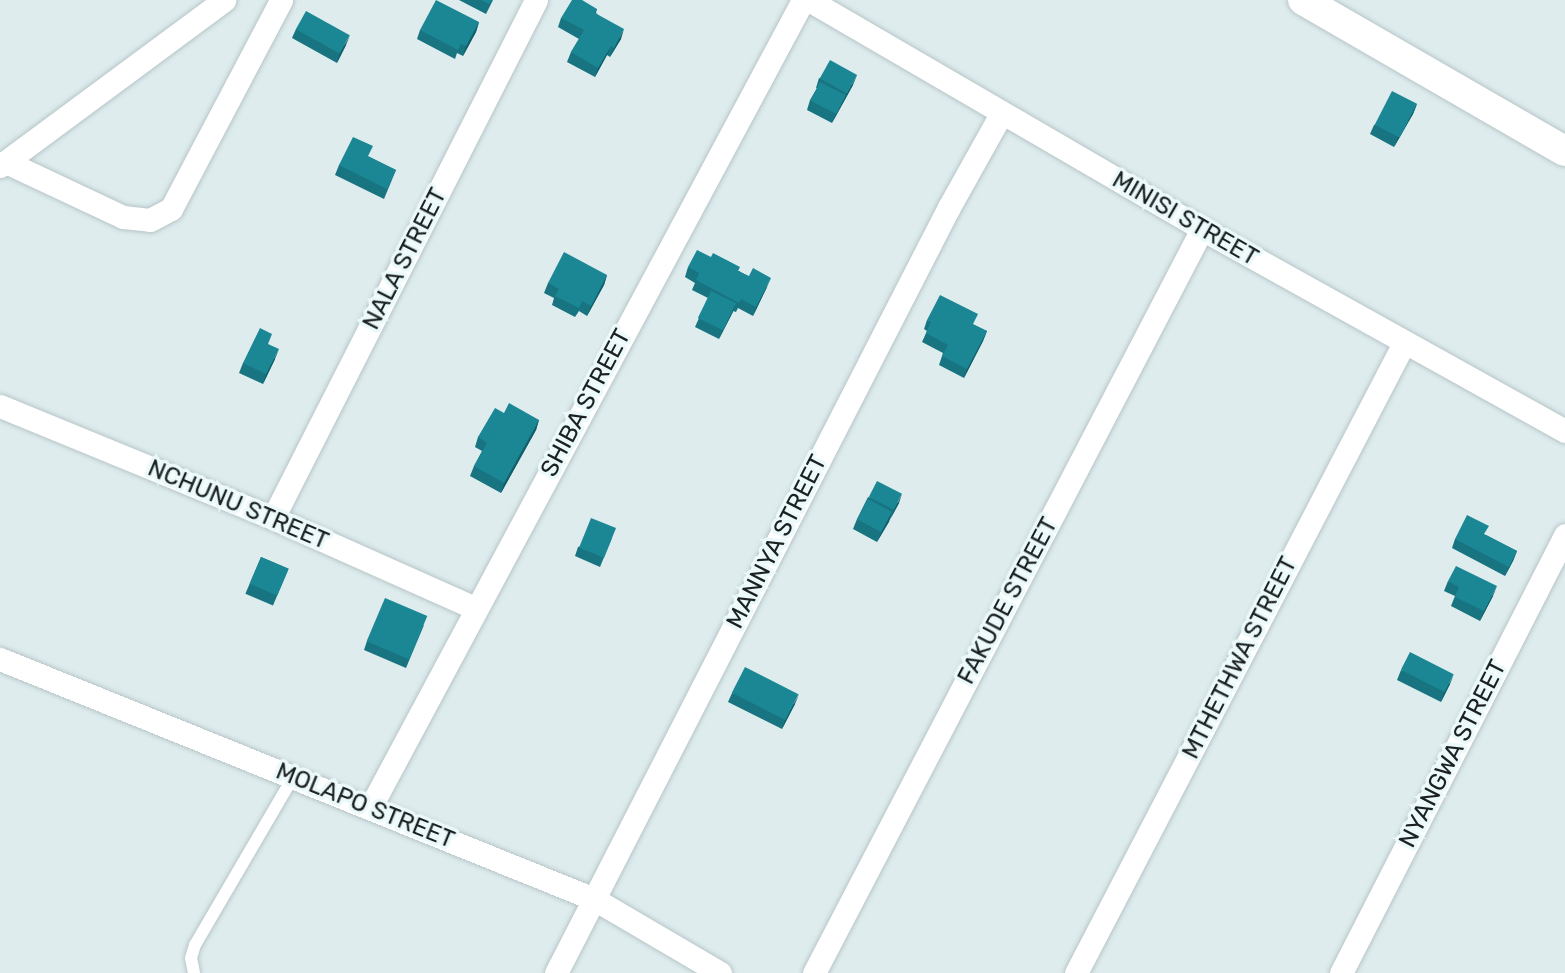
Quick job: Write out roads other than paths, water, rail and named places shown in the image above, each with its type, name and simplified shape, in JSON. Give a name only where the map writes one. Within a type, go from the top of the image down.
[{"type":"street","points":[[224,0],[3,164],[123,217],[150,220],[172,209],[281,0]]},
{"type":"street","name":"NALA STREET","points":[[273,518],[536,0]]},
{"type":"street","name":"SHIBA STREET","points":[[370,808],[803,0]]},
{"type":"street","name":"MINISI STREET","points":[[809,0],[1202,229],[1565,431]]},
{"type":"street","points":[[1303,0],[1565,151]]},
{"type":"street","name":"MANNYA STREET","points":[[556,973],[949,207],[1001,114]]},
{"type":"street","name":"FAKUDE STREET","points":[[814,973],[1202,229]]},
{"type":"street","name":"MTHETHWA STREET","points":[[1076,973],[1404,343]]},
{"type":"street","name":"NCHUNU STREET","points":[[0,406],[273,518],[475,608]]},
{"type":"street","name":"NYANGWA STREET","points":[[1341,973],[1565,535]]},
{"type":"street","name":"MOLAPO STREET","points":[[0,659],[594,899],[720,973]]},
{"type":"lane","points":[[194,973],[191,958],[195,945],[293,777]]}]
